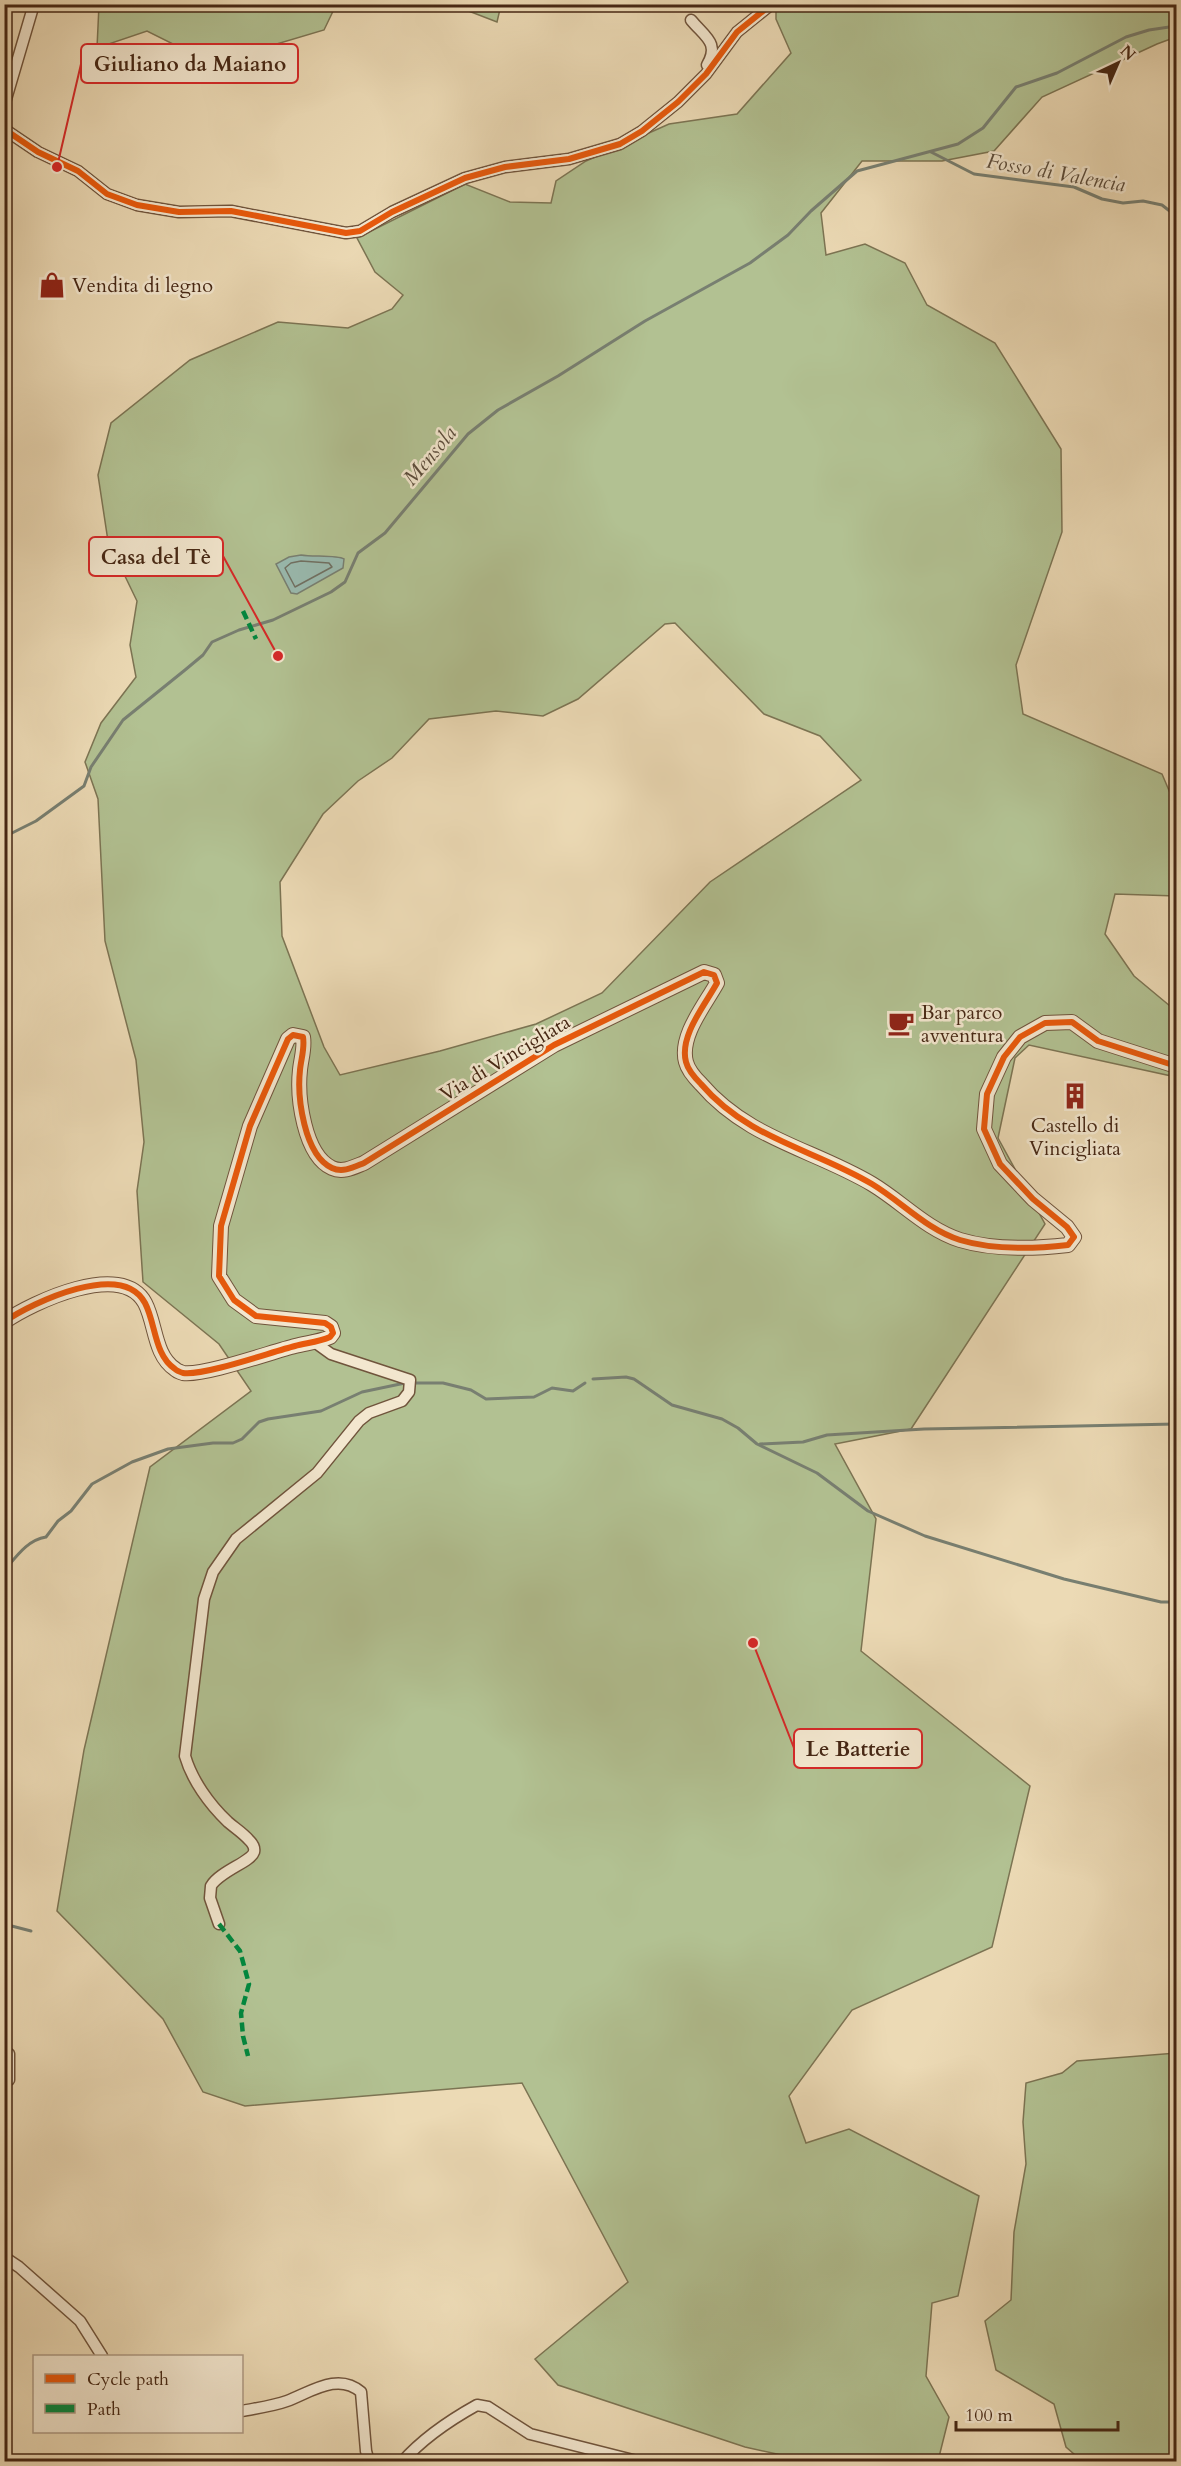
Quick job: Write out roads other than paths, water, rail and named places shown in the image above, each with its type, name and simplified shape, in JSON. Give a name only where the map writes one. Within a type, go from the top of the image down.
[{"type":"street","points":[[5,101],[34,4]]},
{"type":"street","points":[[4,129],[38,152],[78,171],[107,194],[137,205],[180,213],[231,211],[346,233],[360,231],[392,212],[465,178],[505,167],[569,159],[620,144],[642,131],[678,102],[706,74],[737,32],[768,7]]},
{"type":"street","points":[[691,20],[714,50],[706,67],[706,74]]},
{"type":"street","name":"Via di Vincigliata","points":[[4,1322],[46,1299],[98,1284],[115,1285],[140,1294],[147,1306],[155,1337],[165,1359],[174,1369],[183,1373],[207,1370],[330,1337],[333,1333],[332,1327],[324,1323],[256,1316],[234,1300],[219,1276],[221,1226],[250,1126],[288,1039],[294,1035],[303,1037],[304,1043],[300,1077],[304,1126],[324,1163],[333,1168],[349,1169],[364,1163],[554,1045],[704,972],[714,975],[717,983],[687,1036],[686,1061],[693,1076],[713,1099],[733,1116],[773,1138],[871,1184],[928,1225],[958,1239],[988,1247],[1053,1247],[1068,1245],[1074,1237],[1068,1227],[1033,1199],[1000,1164],[984,1130],[987,1094],[1004,1057],[1020,1037],[1045,1023],[1072,1022],[1098,1041],[1176,1066]]},
{"type":"street","points":[[219,1924],[210,1898],[211,1886],[226,1871],[249,1859],[254,1853],[251,1841],[227,1821],[204,1793],[189,1770],[185,1756],[204,1599],[213,1572],[236,1539],[317,1473],[359,1421],[369,1413],[402,1401],[410,1385],[331,1354],[313,1341]]},
{"type":"street","points":[[4,2055],[9,2054],[9,2080]]},
{"type":"street","points":[[4,2257],[19,2267],[80,2321],[101,2355]]},
{"type":"street","points":[[243,2411],[285,2402],[334,2383],[355,2387],[361,2392],[369,2462]]},
{"type":"street","points":[[402,2462],[416,2446],[477,2405],[488,2407],[530,2433],[641,2462]]},
{"type":"water","points":[[301,555],[341,558],[344,559],[343,568],[297,594],[291,593],[276,564],[289,557]]},
{"type":"waterway","name":"Mensola","points":[[4,837],[36,821],[84,786],[91,767],[123,720],[203,655],[212,642],[239,630],[273,620],[331,592],[345,582],[358,553],[385,533],[468,434],[498,410],[558,376],[645,321],[750,263],[788,235],[811,211],[857,171],[958,144],[983,128],[1016,87],[1057,73],[1126,37],[1149,30],[1176,26]]},
{"type":"waterway","name":"Fosso di Valencia","points":[[931,152],[974,174],[1074,187],[1102,199],[1123,203],[1143,201],[1162,205],[1176,216]]},
{"type":"waterway","points":[[593,1379],[626,1377],[634,1379],[672,1405],[722,1419],[738,1428],[757,1444],[817,1473],[868,1511],[925,1536],[1064,1579],[1161,1602],[1176,1602]]},
{"type":"waterway","points":[[4,1571],[28,1545],[46,1537],[58,1521],[71,1511],[92,1484],[132,1462],[168,1449],[213,1443],[233,1443],[242,1439],[259,1422],[321,1411],[362,1392],[405,1383]]},
{"type":"waterway","points":[[412,1383],[443,1383],[471,1390],[486,1399],[534,1397],[552,1388],[573,1391],[585,1383]]},
{"type":"waterway","points":[[760,1444],[803,1442],[827,1435],[924,1429],[1176,1424]]},
{"type":"waterway","points":[[4,1924],[31,1931]]},
{"type":"place","name":"Giuliano da Maiano","points":[[57,167]]},
{"type":"place","name":"Vendita di legno","points":[[52,285]]},
{"type":"place","name":"Casa del Tè","points":[[278,656]]},
{"type":"place","name":"Bar parco avventura","points":[[901,1023]]},
{"type":"place","name":"Castello di Vincigliata","points":[[1075,1096]]},
{"type":"place","name":"Le Batterie","points":[[753,1643]]}]
